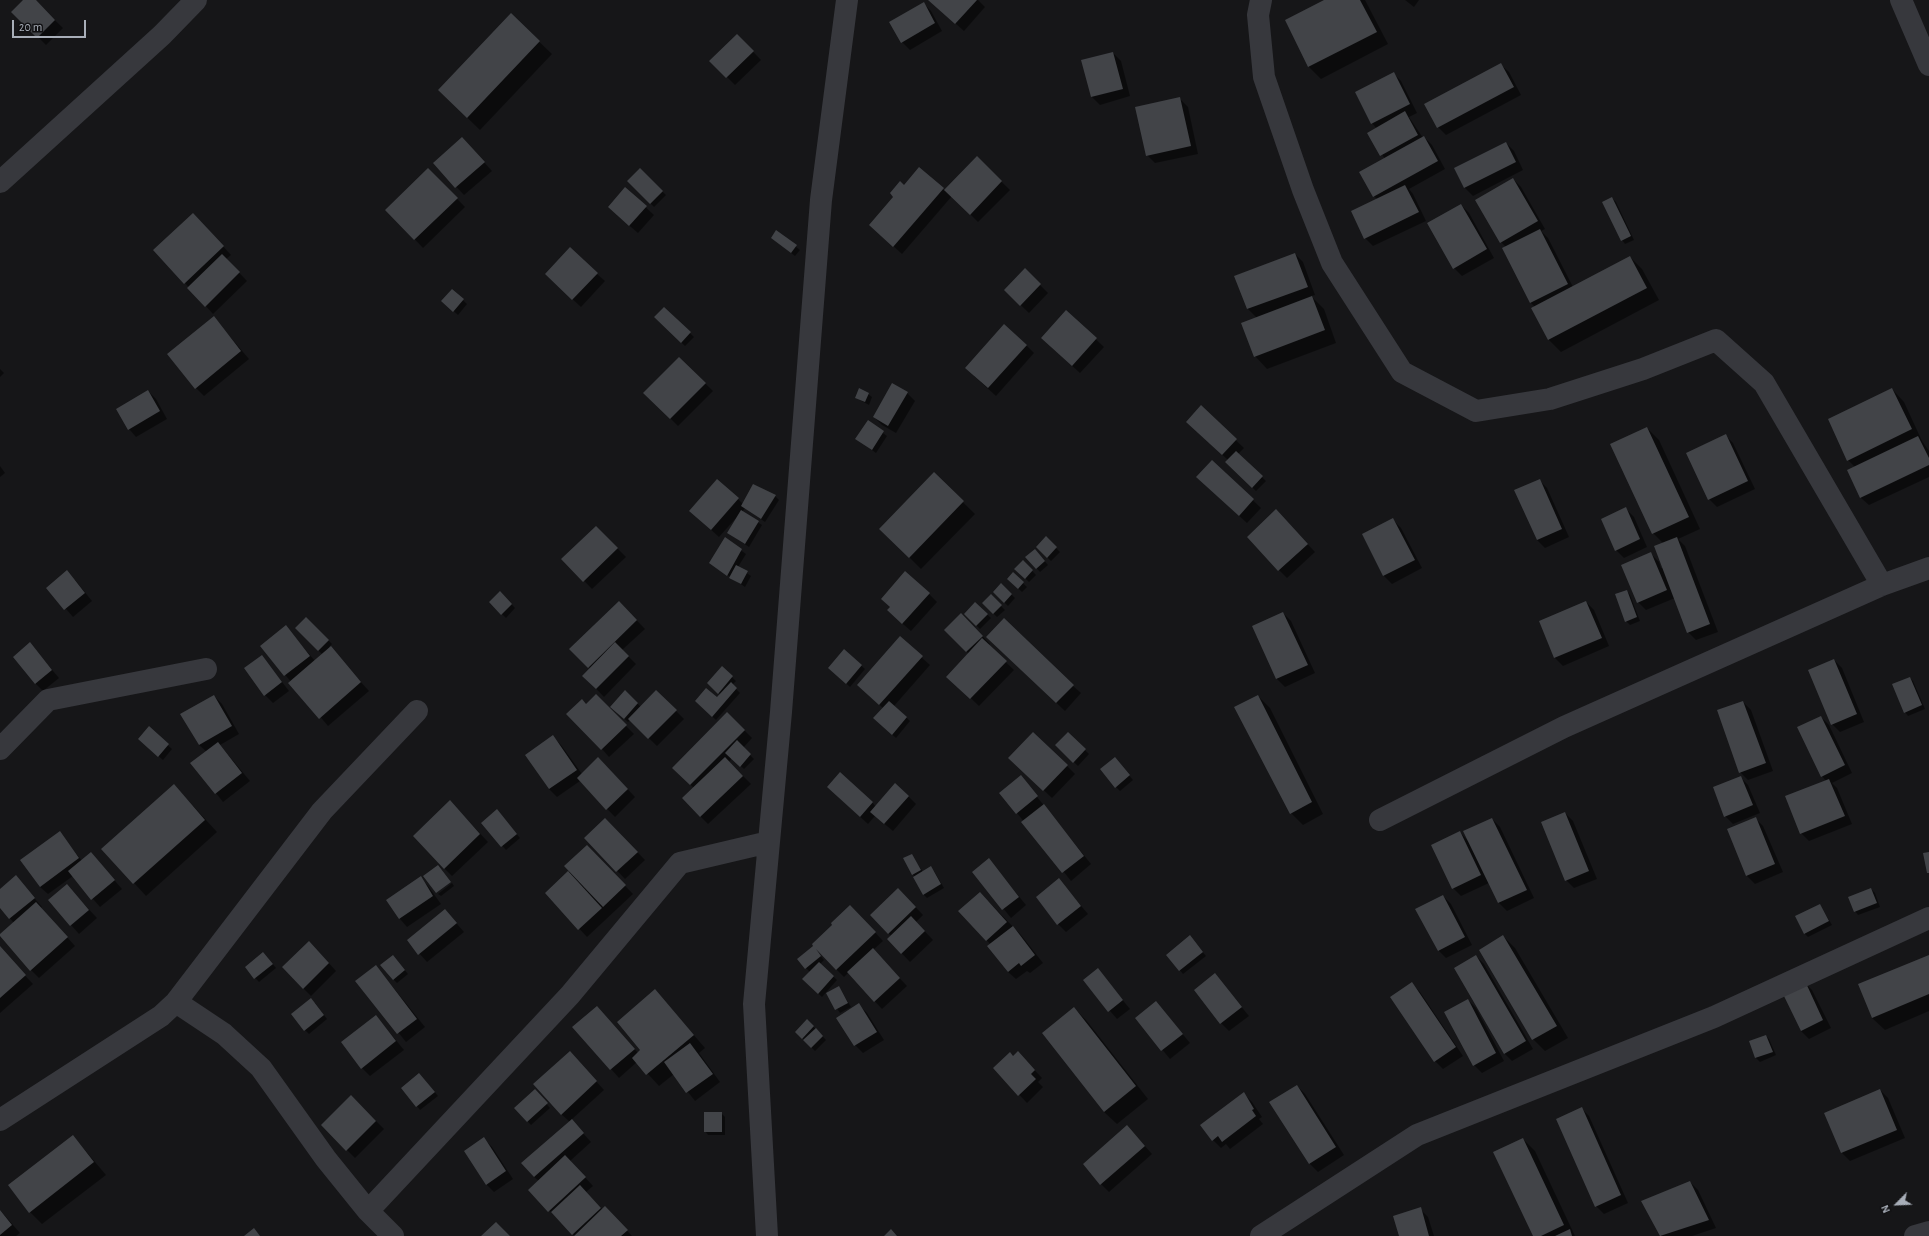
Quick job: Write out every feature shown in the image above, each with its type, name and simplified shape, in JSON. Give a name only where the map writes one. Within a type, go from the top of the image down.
[{"type":"street","points":[[0,182],[162,35],[196,0]]},
{"type":"street","points":[[766,1236],[754,1004],[769,842],[821,200],[847,0]]},
{"type":"street","points":[[1261,0],[1258,15],[1264,77],[1303,190],[1332,263],[1402,372],[1476,411],[1550,399],[1643,369],[1716,340],[1764,383],[1882,585]]},
{"type":"street","points":[[1901,0],[1929,65]]},
{"type":"street","points":[[1380,820],[1564,727],[1882,585],[1929,568]]},
{"type":"street","points":[[0,749],[48,700],[206,669]]},
{"type":"street","points":[[0,1120],[160,1016],[176,1002],[322,811],[417,711]]},
{"type":"street","points":[[368,1211],[570,995],[680,863],[769,842]]},
{"type":"street","points":[[1261,1236],[1417,1135],[1714,1017],[1929,918]]},
{"type":"street","points":[[176,1002],[224,1034],[261,1068],[326,1159],[368,1211],[393,1236]]},
{"type":"street","points":[[1915,1236],[1929,1232]]},
{"type":"building","points":[[23,0],[36,0],[55,20],[37,38],[11,12]]},
{"type":"building","points":[[928,0],[977,0],[955,24]]},
{"type":"building","points":[[1324,0],[1360,0],[1377,32],[1308,67],[1285,20]]},
{"type":"building","points":[[924,2],[935,23],[901,43],[889,22]]},
{"type":"building","points":[[511,13],[540,41],[467,118],[438,90]]},
{"type":"building","points":[[737,34],[754,51],[726,78],[709,61]]},
{"type":"building","points":[[1113,52],[1123,89],[1091,97],[1081,60]]},
{"type":"building","points":[[1501,63],[1514,87],[1437,128],[1424,104]]},
{"type":"building","points":[[1394,72],[1410,104],[1371,124],[1355,92]]},
{"type":"building","points":[[1180,97],[1191,146],[1146,156],[1135,107]]},
{"type":"building","points":[[1405,111],[1418,135],[1380,156],[1367,133]]},
{"type":"building","points":[[1424,136],[1438,161],[1373,197],[1359,172]]},
{"type":"building","points":[[462,137],[485,162],[455,188],[433,163]]},
{"type":"building","points":[[1506,142],[1516,162],[1464,188],[1454,168]]},
{"type":"building","points":[[977,156],[1002,181],[970,215],[944,190]]},
{"type":"building","points":[[919,167],[944,188],[893,247],[869,225],[893,197],[890,193],[900,181],[904,185]]},
{"type":"building","points":[[428,168],[458,198],[414,240],[385,210]]},
{"type":"building","points":[[640,168],[663,191],[650,204],[627,181]]},
{"type":"building","points":[[1513,178],[1538,221],[1500,243],[1475,200]]},
{"type":"building","points":[[1405,185],[1419,212],[1364,239],[1351,211]]},
{"type":"building","points":[[625,187],[647,206],[629,226],[608,207]]},
{"type":"building","points":[[1612,197],[1631,236],[1621,241],[1602,202]]},
{"type":"building","points":[[1461,204],[1487,249],[1453,269],[1427,223]]},
{"type":"building","points":[[193,213],[224,246],[184,284],[153,250]]},
{"type":"building","points":[[1540,229],[1568,284],[1530,303],[1502,248]]},
{"type":"building","points":[[776,230],[797,245],[791,253],[771,238]]},
{"type":"building","points":[[570,247],[598,273],[572,300],[545,274]]},
{"type":"building","points":[[1295,253],[1308,287],[1247,309],[1234,276]]},
{"type":"building","points":[[222,254],[240,272],[205,307],[187,288]]},
{"type":"building","points":[[1630,256],[1647,288],[1548,340],[1531,308]]},
{"type":"building","points":[[1025,268],[1041,284],[1020,306],[1004,290]]},
{"type":"building","points":[[452,289],[464,299],[453,312],[441,301]]},
{"type":"building","points":[[1312,296],[1325,330],[1254,357],[1241,323]]},
{"type":"building","points":[[664,307],[691,332],[681,343],[654,317]]},
{"type":"building","points":[[1066,310],[1097,338],[1072,366],[1041,338]]},
{"type":"building","points":[[214,316],[241,351],[195,389],[167,354]]},
{"type":"building","points":[[1004,324],[1027,345],[988,388],[965,368]]},
{"type":"building","points":[[679,357],[706,383],[670,419],[643,393]]},
{"type":"building","points":[[892,383],[908,392],[888,426],[873,417]]},
{"type":"building","points":[[859,388],[869,393],[865,402],[855,398]]},
{"type":"building","points":[[1892,388],[1912,429],[1847,461],[1828,419]]},
{"type":"building","points":[[148,390],[160,411],[128,430],[116,409]]},
{"type":"building","points":[[1201,405],[1237,439],[1222,455],[1186,422]]},
{"type":"building","points":[[868,420],[884,431],[872,450],[855,439]]},
{"type":"building","points":[[1647,427],[1689,517],[1652,534],[1610,444]]},
{"type":"building","points":[[1726,434],[1748,481],[1708,500],[1686,453]]},
{"type":"building","points":[[1918,436],[1929,458],[1929,465],[1860,498],[1847,470]]},
{"type":"building","points":[[1236,451],[1263,476],[1252,488],[1225,462]]},
{"type":"building","points":[[1212,460],[1254,499],[1239,516],[1196,477]]},
{"type":"building","points":[[934,472],[964,501],[909,558],[879,529]]},
{"type":"building","points":[[717,479],[739,498],[711,530],[689,511]]},
{"type":"building","points":[[1540,479],[1562,529],[1537,540],[1514,490]]},
{"type":"building","points":[[753,484],[776,495],[761,519],[741,506]]},
{"type":"building","points":[[1626,507],[1640,539],[1615,551],[1601,519]]},
{"type":"building","points":[[1276,509],[1308,544],[1278,571],[1247,537]]},
{"type":"building","points":[[741,510],[759,521],[745,544],[727,533]]},
{"type":"building","points":[[1393,518],[1415,560],[1383,576],[1362,534]]},
{"type":"building","points":[[596,526],[618,548],[583,582],[561,559]]},
{"type":"building","points":[[1046,536],[1057,547],[1047,558],[1036,547]]},
{"type":"building","points":[[725,537],[742,549],[727,576],[709,563]]},
{"type":"building","points":[[1677,537],[1710,624],[1687,633],[1654,546]]},
{"type":"building","points":[[1035,549],[1045,561],[1036,569],[1025,557]]},
{"type":"building","points":[[1651,552],[1667,590],[1637,603],[1621,565]]},
{"type":"building","points":[[1023,560],[1033,570],[1025,579],[1014,569]]},
{"type":"building","points":[[736,565],[748,571],[741,584],[729,578]]},
{"type":"building","points":[[67,570],[85,593],[64,610],[46,588]]},
{"type":"building","points":[[905,571],[930,593],[902,624],[887,610],[890,607],[881,599]]},
{"type":"building","points":[[1013,572],[1024,582],[1018,589],[1007,579]]},
{"type":"building","points":[[1001,583],[1012,594],[1004,603],[993,592]]},
{"type":"building","points":[[1627,590],[1637,617],[1625,622],[1615,594]]},
{"type":"building","points":[[500,591],[512,604],[501,615],[489,602]]},
{"type":"building","points":[[991,594],[1002,605],[993,614],[982,603]]},
{"type":"building","points":[[619,601],[637,620],[588,668],[569,649]]},
{"type":"building","points":[[1586,601],[1602,638],[1554,658],[1539,621]]},
{"type":"building","points":[[975,602],[988,614],[976,626],[964,614]]},
{"type":"building","points":[[1283,612],[1308,665],[1276,679],[1252,626]]},
{"type":"building","points":[[961,613],[983,636],[966,652],[944,630]]},
{"type":"building","points":[[306,617],[329,640],[318,651],[295,628]]},
{"type":"building","points":[[1004,618],[1074,685],[1056,703],[986,637]]},
{"type":"building","points":[[286,625],[310,656],[284,676],[260,646]]},
{"type":"building","points":[[900,636],[923,656],[879,705],[857,685]]},
{"type":"building","points":[[982,638],[1007,661],[970,699],[946,677]]},
{"type":"building","points":[[30,642],[52,670],[35,684],[13,657]]},
{"type":"building","points":[[615,642],[629,656],[596,689],[582,676]]},
{"type":"building","points":[[331,646],[361,682],[319,719],[288,683]]},
{"type":"building","points":[[844,649],[862,665],[846,684],[828,668]]},
{"type":"building","points":[[262,655],[282,682],[264,696],[244,668]]},
{"type":"building","points":[[1834,659],[1857,714],[1831,725],[1808,670]]},
{"type":"building","points":[[722,666],[733,676],[718,694],[707,683]]},
{"type":"building","points":[[1910,677],[1922,705],[1904,713],[1892,684]]},
{"type":"building","points":[[731,682],[737,688],[712,717],[695,701],[706,688],[717,697]]},
{"type":"building","points":[[625,690],[638,703],[624,719],[610,707]]},
{"type":"building","points":[[656,690],[677,710],[648,739],[628,719]]},
{"type":"building","points":[[596,694],[627,725],[601,750],[566,714],[582,699],[586,704]]},
{"type":"building","points":[[214,695],[232,726],[199,745],[180,714]]},
{"type":"building","points":[[1258,695],[1312,802],[1290,814],[1234,707]]},
{"type":"building","points":[[889,701],[907,717],[892,735],[873,718]]},
{"type":"building","points":[[1743,701],[1766,763],[1739,773],[1717,710]]},
{"type":"building","points":[[727,712],[745,730],[690,785],[672,768]]},
{"type":"building","points":[[1821,716],[1845,765],[1821,777],[1797,727]]},
{"type":"building","points":[[149,726],[169,744],[158,757],[138,739]]},
{"type":"building","points":[[1033,732],[1068,765],[1043,791],[1008,758]]},
{"type":"building","points":[[1068,732],[1086,749],[1073,763],[1055,745]]},
{"type":"building","points":[[553,735],[577,770],[549,789],[525,755]]},
{"type":"building","points":[[737,740],[751,754],[740,767],[725,753]]},
{"type":"building","points":[[218,742],[242,773],[215,794],[190,763]]},
{"type":"building","points":[[598,757],[628,789],[606,810],[577,778]]},
{"type":"building","points":[[725,757],[743,776],[700,817],[682,798]]},
{"type":"building","points":[[1115,757],[1130,775],[1115,788],[1100,769]]},
{"type":"building","points":[[840,772],[873,802],[860,817],[827,787]]},
{"type":"building","points":[[1021,775],[1038,796],[1016,814],[999,793]]},
{"type":"building","points":[[1741,776],[1753,805],[1724,817],[1713,787]]},
{"type":"building","points":[[1829,779],[1845,816],[1800,834],[1785,796]]},
{"type":"building","points":[[895,783],[909,796],[884,824],[870,812]]},
{"type":"building","points":[[174,784],[205,820],[133,884],[101,849]]},
{"type":"building","points":[[450,800],[480,834],[444,869],[413,836]]},
{"type":"building","points":[[1044,804],[1084,856],[1062,873],[1021,822]]},
{"type":"building","points":[[497,809],[517,834],[501,847],[481,823]]},
{"type":"building","points":[[1565,812],[1589,871],[1565,881],[1541,822]]},
{"type":"building","points":[[1756,817],[1775,864],[1746,876],[1727,829]]},
{"type":"building","points":[[605,818],[638,852],[616,872],[584,838]]},
{"type":"building","points":[[1492,818],[1527,890],[1498,903],[1463,831]]},
{"type":"building","points":[[60,831],[79,858],[40,887],[20,860]]},
{"type":"building","points":[[1460,831],[1481,875],[1452,889],[1431,845]]},
{"type":"building","points":[[587,845],[626,885],[603,907],[564,866]]},
{"type":"building","points":[[91,852],[115,880],[91,900],[68,871]]},
{"type":"building","points":[[1929,852],[1929,873],[1927,873],[1923,853]]},
{"type":"building","points":[[912,854],[921,870],[912,875],[903,858]]},
{"type":"building","points":[[989,858],[1019,897],[1002,910],[972,872]]},
{"type":"building","points":[[438,865],[451,882],[436,893],[423,876]]},
{"type":"building","points":[[931,866],[941,884],[923,895],[913,877]]},
{"type":"building","points":[[568,871],[602,908],[578,930],[545,893]]},
{"type":"building","points":[[16,875],[35,898],[9,919],[0,908],[0,889]]},
{"type":"building","points":[[421,876],[433,896],[399,919],[386,900]]},
{"type":"building","points":[[1059,878],[1081,906],[1057,925],[1036,897]]},
{"type":"building","points":[[67,884],[89,910],[70,926],[48,900]]},
{"type":"building","points":[[898,888],[916,907],[888,934],[870,915]]},
{"type":"building","points":[[1871,888],[1877,903],[1854,912],[1848,897]]},
{"type":"building","points":[[980,892],[1007,922],[986,941],[958,911]]},
{"type":"building","points":[[1443,895],[1465,937],[1438,951],[1415,909]]},
{"type":"building","points":[[36,902],[68,937],[30,971],[0,936],[0,934]]},
{"type":"building","points":[[1820,904],[1829,921],[1804,934],[1795,916]]},
{"type":"building","points":[[850,905],[876,932],[836,970],[816,949],[821,956],[805,969],[797,959],[813,946],[812,944]]},
{"type":"building","points":[[445,909],[457,923],[418,955],[407,940]]},
{"type":"building","points":[[911,916],[925,931],[901,954],[887,939]]},
{"type":"building","points":[[1013,926],[1035,955],[1021,966],[1019,963],[1008,972],[987,946]]},
{"type":"building","points":[[1190,935],[1203,952],[1179,971],[1166,955]]},
{"type":"building","points":[[1503,935],[1557,1026],[1532,1040],[1479,950]]},
{"type":"building","points":[[309,941],[329,963],[303,989],[282,967]]},
{"type":"building","points":[[0,946],[26,975],[0,998]]},
{"type":"building","points":[[873,948],[900,978],[874,1002],[847,972]]},
{"type":"building","points":[[263,952],[273,964],[254,979],[245,967]]},
{"type":"building","points":[[393,955],[405,970],[393,980],[380,965]]},
{"type":"building","points":[[1476,955],[1526,1041],[1504,1054],[1454,968]]},
{"type":"building","points":[[1929,955],[1929,994],[1872,1018],[1858,984]]},
{"type":"building","points":[[819,962],[834,976],[818,994],[802,979]]},
{"type":"building","points":[[376,965],[417,1019],[397,1034],[355,981]]},
{"type":"building","points":[[1098,968],[1123,1000],[1108,1012],[1083,980]]},
{"type":"building","points":[[1215,973],[1242,1007],[1220,1024],[1194,990]]},
{"type":"building","points":[[1805,981],[1823,1020],[1801,1031],[1782,992]]},
{"type":"building","points":[[1412,982],[1456,1047],[1434,1062],[1390,997]]},
{"type":"building","points":[[839,986],[848,1003],[835,1010],[826,993]]},
{"type":"building","points":[[655,989],[694,1035],[646,1075],[632,1058],[640,1050],[617,1022]]},
{"type":"building","points":[[311,998],[324,1015],[304,1031],[291,1014]]},
{"type":"building","points":[[1468,999],[1496,1053],[1473,1066],[1444,1012]]},
{"type":"building","points":[[1156,1001],[1183,1034],[1161,1051],[1135,1018]]},
{"type":"building","points":[[859,1003],[877,1032],[854,1046],[836,1018]]},
{"type":"building","points":[[597,1006],[635,1049],[610,1070],[572,1027]]},
{"type":"building","points":[[1074,1007],[1136,1086],[1104,1112],[1042,1033]]},
{"type":"building","points":[[376,1015],[396,1041],[361,1069],[341,1042]]},
{"type":"building","points":[[807,1019],[814,1026],[802,1039],[795,1032]]},
{"type":"building","points":[[816,1028],[823,1036],[811,1048],[803,1040]]},
{"type":"building","points":[[1766,1035],[1773,1052],[1755,1058],[1749,1041]]},
{"type":"building","points":[[690,1043],[713,1074],[686,1093],[664,1062]]},
{"type":"building","points":[[570,1051],[597,1081],[561,1115],[533,1084]]},
{"type":"building","points":[[1018,1051],[1035,1070],[1031,1074],[1036,1079],[1018,1096],[993,1068],[1010,1052],[1013,1056]]},
{"type":"building","points":[[419,1073],[435,1092],[416,1107],[401,1088]]},
{"type":"building","points":[[1297,1085],[1336,1147],[1309,1164],[1269,1102]]},
{"type":"building","points":[[535,1089],[548,1103],[527,1122],[514,1108]]},
{"type":"building","points":[[1880,1089],[1897,1130],[1841,1153],[1824,1113]]},
{"type":"building","points":[[1244,1092],[1254,1109],[1252,1110],[1256,1116],[1222,1142],[1218,1136],[1212,1141],[1200,1125]]},
{"type":"building","points":[[351,1095],[376,1121],[346,1151],[321,1125]]},
{"type":"building","points":[[1582,1107],[1621,1195],[1595,1207],[1556,1119]]},
{"type":"building","points":[[704,1112],[722,1112],[722,1132],[704,1132]]},
{"type":"building","points":[[572,1119],[584,1133],[534,1177],[521,1163]]},
{"type":"building","points":[[1127,1125],[1145,1146],[1100,1185],[1083,1164]]},
{"type":"building","points":[[73,1135],[94,1162],[29,1213],[8,1185]]},
{"type":"building","points":[[484,1137],[506,1171],[486,1185],[464,1151]]},
{"type":"building","points":[[1523,1138],[1564,1225],[1541,1236],[1533,1236],[1493,1152]]},
{"type":"building","points":[[565,1155],[586,1177],[548,1212],[528,1190]]},
{"type":"building","points":[[1690,1181],[1709,1220],[1660,1236],[1641,1201]]},
{"type":"building","points":[[580,1185],[601,1208],[572,1235],[551,1212]]},
{"type":"building","points":[[605,1206],[628,1230],[621,1236],[574,1236]]},
{"type":"building","points":[[1421,1207],[1429,1236],[1399,1236],[1393,1216]]},
{"type":"building","points":[[0,1210],[12,1225],[0,1235]]},
{"type":"building","points":[[496,1222],[510,1236],[481,1236]]},
{"type":"building","points":[[254,1228],[260,1236],[244,1236]]},
{"type":"building","points":[[891,1229],[897,1236],[884,1236]]},
{"type":"building","points":[[1570,1229],[1572,1236],[1555,1236]]}]
